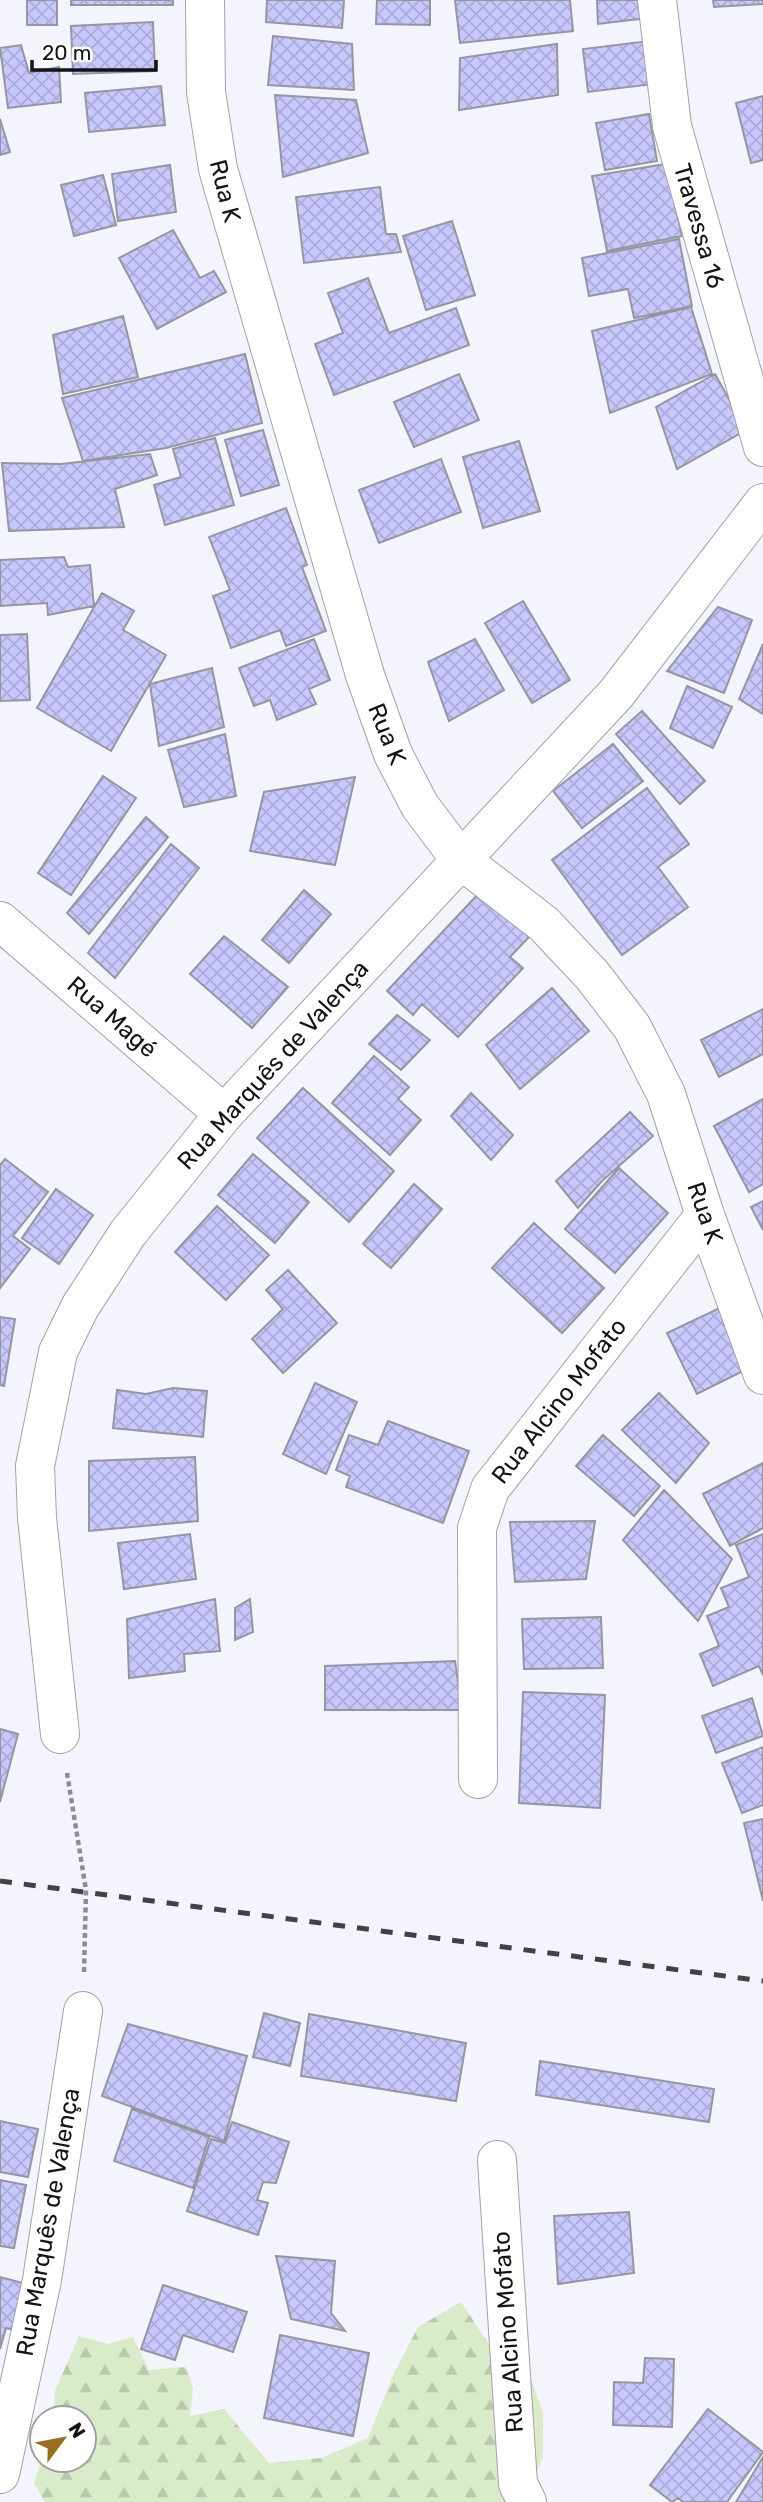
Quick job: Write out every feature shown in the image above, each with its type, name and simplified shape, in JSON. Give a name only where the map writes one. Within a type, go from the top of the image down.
[{"type":"street","name":"Rua K","points":[[205,0],[206,92],[218,169],[365,675],[393,754],[420,806],[460,859],[544,925],[592,975],[632,1027],[666,1094],[705,1215],[763,1375]]},
{"type":"street","name":"Travessa 16","points":[[657,0],[672,127],[763,447]]},
{"type":"street","name":"Rua Marquês de Valença","points":[[60,1734],[37,1518],[35,1466],[58,1352],[100,1272],[224,1114],[616,694],[763,503]]},
{"type":"street","name":"Rua Magé","points":[[0,921],[224,1114]]},
{"type":"street","name":"Rua Alcino Mofato","points":[[478,1779],[477,1528],[490,1489],[705,1215]]},
{"type":"street","name":"Rua Marquês de Valença","points":[[0,2474],[43,2280],[83,2011]]},
{"type":"street","name":"Rua Alcino Mofato","points":[[497,2160],[518,2484],[527,2502]]},
{"type":"path","points":[[60,1734],[86,1890],[83,2011]]},
{"type":"green space","points":[[461,2302],[492,2349],[531,2379],[543,2412],[543,2455],[534,2481],[508,2502],[45,2502],[34,2483],[37,2474],[98,2474],[98,2404],[54,2404],[55,2391],[79,2336],[108,2344],[133,2337],[149,2370],[186,2367],[193,2388],[190,2416],[224,2409],[269,2463],[321,2458],[368,2438],[394,2373],[418,2327]]},
{"type":"building","points":[[27,0],[57,0],[57,25],[27,25]]},
{"type":"building","points":[[71,0],[173,0],[173,5],[71,5]]},
{"type":"building","points":[[267,0],[344,0],[342,28],[266,22]]},
{"type":"building","points":[[377,0],[430,0],[430,25],[376,24]]},
{"type":"building","points":[[455,0],[570,0],[573,31],[460,43]]},
{"type":"building","points":[[597,0],[646,0],[647,18],[598,24]]},
{"type":"building","points":[[713,0],[763,0],[763,4],[714,7]]},
{"type":"building","points":[[153,22],[155,71],[73,74],[71,26]]},
{"type":"building","points":[[273,36],[352,44],[354,90],[268,85]]},
{"type":"building","points":[[649,41],[654,84],[588,92],[583,49]]},
{"type":"building","points":[[557,44],[558,95],[459,110],[460,58]]},
{"type":"building","points":[[21,45],[29,73],[59,67],[61,102],[8,108],[0,48]]},
{"type":"building","points":[[161,86],[165,125],[89,132],[85,93]]},
{"type":"building","points":[[275,95],[356,100],[368,153],[283,177]]},
{"type":"building","points":[[763,96],[763,160],[751,163],[736,103]]},
{"type":"building","points":[[649,114],[657,161],[605,170],[596,123]]},
{"type":"building","points":[[0,119],[10,152],[0,155]]},
{"type":"building","points":[[666,164],[682,236],[607,251],[592,176]]},
{"type":"building","points":[[170,165],[176,212],[118,221],[112,174]]},
{"type":"building","points":[[103,175],[116,225],[74,236],[61,185]]},
{"type":"building","points":[[380,187],[386,234],[396,234],[401,252],[304,263],[296,197]]},
{"type":"building","points":[[452,221],[475,295],[426,310],[403,236]]},
{"type":"building","points":[[173,230],[200,278],[214,271],[226,292],[157,329],[119,258]]},
{"type":"building","points":[[679,239],[692,306],[634,318],[628,289],[589,296],[582,258]]},
{"type":"building","points":[[368,278],[389,333],[456,308],[469,345],[334,395],[315,344],[343,333],[328,293]]},
{"type":"building","points":[[691,307],[712,374],[610,413],[592,331]]},
{"type":"building","points":[[123,316],[138,377],[63,394],[53,335]]},
{"type":"building","points":[[245,354],[262,423],[166,448],[83,461],[62,398]]},
{"type":"building","points":[[459,374],[479,420],[414,447],[394,402]]},
{"type":"building","points":[[715,374],[746,430],[677,469],[656,407]]},
{"type":"building","points":[[263,430],[279,485],[241,496],[225,440]]},
{"type":"building","points":[[215,438],[234,505],[165,525],[154,485],[181,477],[173,449]]},
{"type":"building","points":[[519,441],[540,511],[483,528],[463,457]]},
{"type":"building","points":[[150,454],[157,475],[115,489],[124,527],[9,531],[2,463],[61,464]]},
{"type":"building","points":[[441,459],[461,512],[379,543],[359,490]]},
{"type":"building","points":[[286,508],[307,565],[302,567],[326,631],[286,646],[280,630],[231,648],[213,596],[230,590],[209,537]]},
{"type":"building","points":[[64,557],[68,567],[90,565],[94,606],[48,615],[47,603],[0,606],[0,560]]},
{"type":"building","points":[[102,593],[134,611],[123,630],[166,655],[111,751],[37,708]]},
{"type":"building","points":[[523,601],[570,680],[532,703],[485,623]]},
{"type":"building","points":[[718,607],[752,620],[724,693],[667,671]]},
{"type":"building","points":[[27,634],[30,700],[0,701],[0,635]]},
{"type":"building","points":[[314,639],[330,680],[309,689],[316,704],[277,720],[270,700],[254,706],[239,668]]},
{"type":"building","points":[[475,639],[504,690],[449,721],[428,662]]},
{"type":"building","points":[[763,644],[763,714],[739,699]]},
{"type":"building","points":[[212,668],[224,727],[159,746],[150,684]]},
{"type":"building","points":[[687,686],[732,707],[713,748],[670,728]]},
{"type":"building","points":[[642,711],[705,781],[680,804],[616,734]]},
{"type":"building","points":[[225,734],[236,796],[184,807],[168,750]]},
{"type":"building","points":[[613,744],[643,781],[582,828],[553,791]]},
{"type":"building","points":[[103,776],[136,798],[71,895],[38,873]]},
{"type":"building","points":[[355,777],[335,865],[250,851],[264,792]]},
{"type":"building","points":[[647,788],[689,844],[658,867],[688,907],[622,955],[552,860]]},
{"type":"building","points":[[146,817],[168,837],[89,934],[67,913]]},
{"type":"building","points":[[171,844],[199,868],[115,978],[88,953]]},
{"type":"building","points":[[304,890],[331,914],[289,963],[262,940]]},
{"type":"building","points":[[481,891],[529,937],[510,957],[523,968],[458,1037],[422,1004],[413,1015],[387,991]]},
{"type":"building","points":[[224,936],[288,987],[252,1028],[190,974]]},
{"type":"building","points":[[552,988],[589,1031],[520,1089],[486,1045]]},
{"type":"building","points":[[763,1009],[763,1054],[719,1077],[701,1040]]},
{"type":"building","points":[[397,1015],[430,1040],[401,1070],[369,1044]]},
{"type":"building","points":[[374,1056],[409,1087],[398,1099],[421,1120],[390,1155],[332,1103]]},
{"type":"building","points":[[303,1088],[394,1171],[349,1222],[257,1138]]},
{"type":"building","points":[[471,1093],[513,1135],[491,1160],[451,1116]]},
{"type":"building","points":[[763,1099],[763,1184],[749,1192],[714,1126]]},
{"type":"building","points":[[630,1112],[653,1136],[602,1181],[578,1208],[556,1181]]},
{"type":"building","points":[[253,1154],[309,1202],[275,1243],[218,1195]]},
{"type":"building","points":[[5,1159],[48,1192],[13,1236],[30,1249],[0,1288],[0,1165]]},
{"type":"building","points":[[619,1168],[668,1213],[615,1273],[565,1229]]},
{"type":"building","points":[[414,1184],[442,1209],[391,1268],[363,1244]]},
{"type":"building","points":[[56,1189],[93,1215],[59,1264],[22,1238]]},
{"type":"building","points":[[763,1201],[763,1230],[751,1207]]},
{"type":"building","points":[[217,1206],[269,1255],[226,1300],[175,1252]]},
{"type":"building","points":[[534,1223],[604,1288],[562,1333],[492,1268]]},
{"type":"building","points":[[288,1270],[337,1323],[283,1373],[252,1339],[283,1309],[266,1290]]},
{"type":"building","points":[[726,1305],[755,1365],[697,1394],[667,1333]]},
{"type":"building","points":[[0,1317],[15,1319],[4,1386],[0,1385]]},
{"type":"building","points":[[315,1383],[357,1402],[326,1474],[283,1454]]},
{"type":"building","points":[[173,1388],[207,1391],[203,1437],[113,1428],[117,1390],[146,1394]]},
{"type":"building","points":[[659,1393],[709,1443],[676,1483],[622,1430]]},
{"type":"building","points":[[388,1421],[469,1451],[443,1523],[346,1487],[350,1476],[336,1470],[349,1435],[378,1445]]},
{"type":"building","points":[[603,1435],[660,1486],[634,1516],[576,1466]]},
{"type":"building","points":[[195,1457],[198,1521],[89,1531],[89,1461]]},
{"type":"building","points":[[763,1463],[763,1528],[730,1546],[703,1494]]},
{"type":"building","points":[[664,1490],[732,1559],[698,1621],[623,1540]]},
{"type":"building","points":[[595,1521],[586,1579],[515,1582],[510,1522]]},
{"type":"building","points":[[190,1534],[196,1579],[124,1589],[118,1543]]},
{"type":"building","points":[[763,1534],[763,1675],[759,1666],[713,1686],[700,1654],[719,1646],[707,1616],[729,1607],[721,1588],[749,1577],[736,1545]]},
{"type":"building","points":[[215,1599],[220,1651],[184,1654],[185,1671],[129,1678],[127,1619]]},
{"type":"building","points":[[250,1599],[253,1632],[235,1640],[235,1608]]},
{"type":"building","points":[[601,1617],[603,1668],[524,1669],[522,1619]]},
{"type":"building","points":[[455,1661],[462,1710],[325,1710],[325,1666]]},
{"type":"building","points":[[523,1692],[605,1695],[600,1808],[519,1803]]},
{"type":"building","points":[[752,1698],[763,1736],[716,1753],[702,1716]]},
{"type":"building","points":[[0,1729],[18,1734],[0,1802]]},
{"type":"building","points":[[763,1747],[763,1805],[742,1813],[722,1763]]},
{"type":"building","points":[[763,1819],[763,1901],[744,1823]]},
{"type":"building","points":[[264,2013],[300,2023],[290,2066],[253,2057]]},
{"type":"building","points":[[309,2014],[466,2043],[456,2101],[301,2076]]},
{"type":"building","points":[[128,2024],[247,2056],[224,2141],[102,2096]]},
{"type":"building","points":[[540,2061],[714,2089],[709,2122],[536,2095]]},
{"type":"building","points":[[132,2109],[209,2137],[193,2188],[114,2161]]},
{"type":"building","points":[[0,2121],[38,2129],[28,2177],[0,2172]]},
{"type":"building","points":[[232,2122],[289,2142],[276,2183],[263,2182],[257,2200],[268,2203],[258,2235],[187,2211],[211,2139],[225,2143]]},
{"type":"building","points":[[0,2180],[26,2185],[14,2248],[0,2246]]},
{"type":"building","points":[[629,2212],[634,2273],[558,2284],[554,2216]]},
{"type":"building","points":[[276,2256],[335,2261],[331,2313],[345,2331],[291,2319]]},
{"type":"building","points":[[0,2277],[26,2284],[14,2330],[6,2328],[0,2349]]},
{"type":"building","points":[[163,2285],[247,2312],[233,2352],[183,2335],[175,2360],[141,2349]]},
{"type":"building","points":[[280,2335],[369,2353],[353,2436],[264,2418]]},
{"type":"building","points":[[645,2358],[674,2359],[672,2427],[613,2425],[614,2382],[643,2383]]},
{"type":"building","points":[[708,2409],[763,2452],[727,2502],[683,2502],[678,2498],[672,2502],[650,2485]]},
{"type":"building","points":[[763,2457],[763,2502],[736,2502]]},
{"type":"railway","points":[[0,1881],[763,1981]]}]
